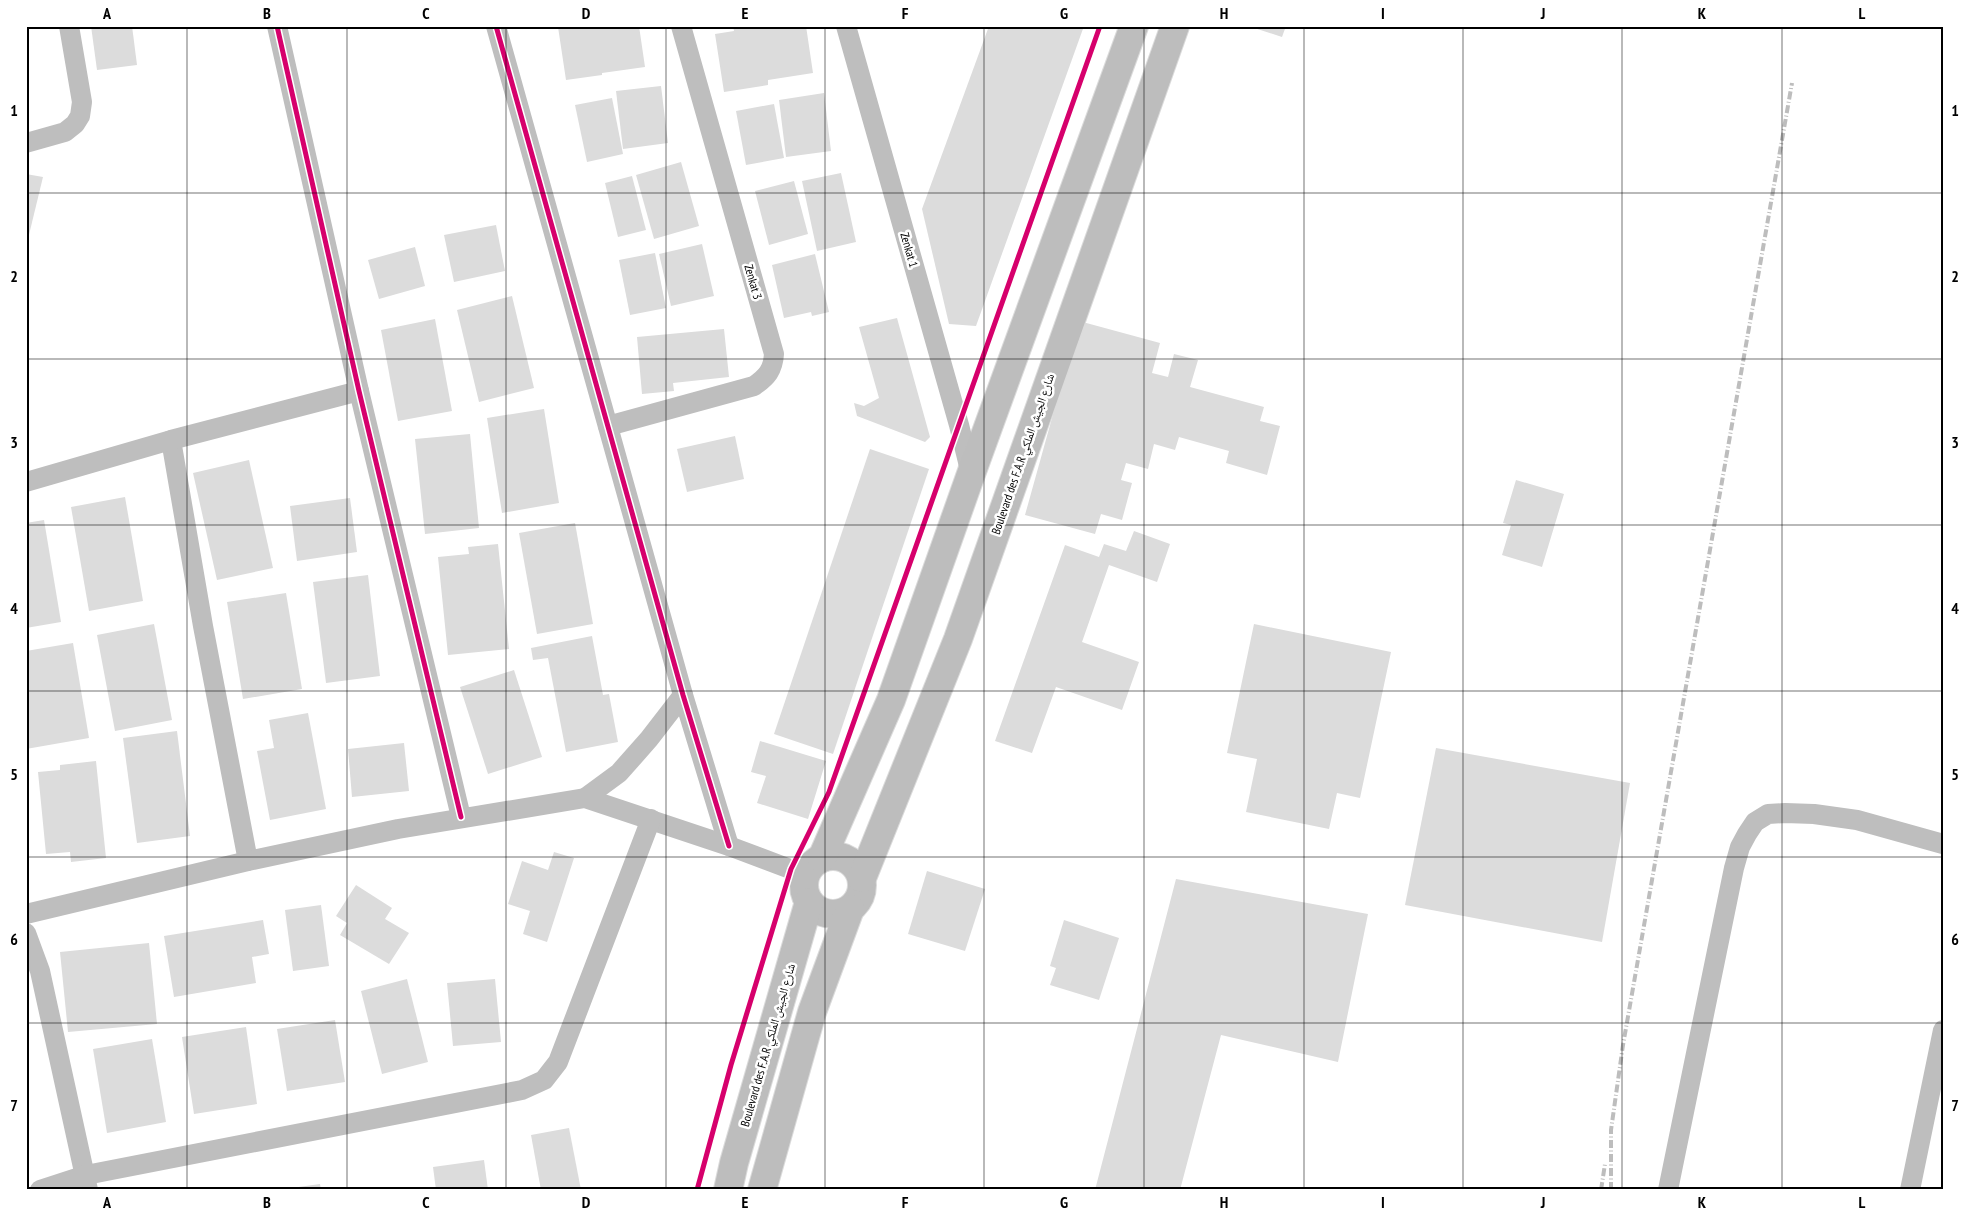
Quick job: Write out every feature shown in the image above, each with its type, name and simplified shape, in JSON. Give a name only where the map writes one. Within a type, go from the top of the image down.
[{"type":"main road","name":"Boulevard des F.A.R شارع الجيش الملكي","points":[[728,1190],[734,1163],[809,902],[805,894],[804,884],[814,867],[891,700],[1134,26]]},
{"type":"main road","name":"Boulevard des F.A.R شارع الجيش الملكي","points":[[762,1190],[812,1012],[850,909],[861,895],[862,878],[958,639],[1175,26]]},
{"type":"main road","points":[[814,867],[838,856],[853,863],[862,878]]},
{"type":"main road","points":[[809,902],[823,913],[832,914],[850,909]]},
{"type":"street","points":[[26,143],[66,132],[75,124],[80,116],[82,102],[69,26]]},
{"type":"street","points":[[278,26],[359,391],[461,818]]},
{"type":"street","points":[[496,26],[683,695],[729,846]]},
{"type":"street","name":"Zenkat 3","points":[[608,426],[754,386],[764,379],[773,366],[774,354],[681,26]]},
{"type":"street","name":"Zenkat 1","points":[[846,26],[959,425],[971,474]]},
{"type":"street","points":[[26,482],[171,440],[359,391]]},
{"type":"street","points":[[171,440],[203,626],[248,861]]},
{"type":"street","points":[[26,914],[248,861],[398,829],[585,798],[619,773],[649,739],[683,695]]},
{"type":"street","points":[[585,798],[729,846],[814,867]]},
{"type":"street","points":[[1668,1190],[1734,868],[1740,848],[1755,822],[1768,814],[1814,814],[1858,820],[1943,844]]},
{"type":"street","points":[[40,1190],[87,1182],[522,1090],[544,1080],[558,1062],[651,820]]},
{"type":"street","points":[[26,933],[40,971],[87,1182]]},
{"type":"street","points":[[1910,1190],[1943,1030]]},
{"type":"building","points":[[91,26],[132,26],[137,65],[97,70]]},
{"type":"building","points":[[639,26],[645,67],[566,80],[558,27]]},
{"type":"building","points":[[733,26],[806,26],[813,73],[768,80],[768,85],[724,92],[715,34],[734,31]]},
{"type":"building","points":[[989,26],[1084,26],[976,326],[949,324],[922,209]]},
{"type":"building","points":[[1248,26],[1286,26],[1282,37]]},
{"type":"building","points":[[661,86],[668,143],[623,149],[616,91]]},
{"type":"building","points":[[824,93],[831,151],[786,157],[779,100]]},
{"type":"building","points":[[612,98],[623,154],[587,162],[575,105]]},
{"type":"building","points":[[774,104],[784,158],[746,165],[736,111]]},
{"type":"building","points":[[681,162],[699,226],[654,239],[636,175]]},
{"type":"building","points":[[841,173],[856,242],[817,251],[802,181]]},
{"type":"building","points":[[26,174],[43,177],[27,243],[26,243]]},
{"type":"building","points":[[632,176],[646,230],[618,237],[605,183]]},
{"type":"building","points":[[794,181],[808,234],[769,245],[755,191]]},
{"type":"building","points":[[496,225],[505,271],[454,282],[444,235]]},
{"type":"building","points":[[702,244],[714,296],[671,306],[659,254]]},
{"type":"building","points":[[415,247],[425,286],[379,299],[368,260]]},
{"type":"building","points":[[655,253],[666,308],[630,315],[619,260]]},
{"type":"building","points":[[815,254],[829,312],[812,316],[811,312],[784,318],[772,265]]},
{"type":"building","points":[[512,296],[534,388],[479,402],[457,310]]},
{"type":"building","points":[[897,318],[930,437],[925,442],[857,416],[854,403],[864,406],[879,398],[859,327]]},
{"type":"building","points":[[435,319],[452,411],[398,421],[381,330]]},
{"type":"building","points":[[1079,321],[1160,343],[1152,373],[1168,377],[1174,354],[1198,360],[1190,387],[1264,407],[1260,421],[1280,426],[1267,475],[1226,463],[1229,451],[1179,437],[1175,450],[1154,444],[1148,469],[1126,463],[1121,480],[1132,483],[1122,520],[1101,514],[1095,534],[1025,515]]},
{"type":"building","points":[[724,329],[729,377],[673,383],[674,391],[642,394],[637,337]]},
{"type":"building","points":[[544,409],[559,503],[502,513],[487,418]]},
{"type":"building","points":[[470,434],[479,528],[425,534],[415,439]]},
{"type":"building","points":[[735,436],[744,479],[687,492],[677,449]]},
{"type":"building","points":[[870,449],[929,469],[833,754],[774,734]]},
{"type":"building","points":[[249,460],[273,568],[217,580],[193,473]]},
{"type":"building","points":[[1516,480],[1564,494],[1542,567],[1502,555],[1511,525],[1503,523]]},
{"type":"building","points":[[125,497],[143,601],[89,611],[71,507]]},
{"type":"building","points":[[350,498],[357,552],[297,561],[290,506]]},
{"type":"building","points":[[44,520],[61,622],[26,628],[26,523]]},
{"type":"building","points":[[575,523],[593,624],[537,634],[519,533]]},
{"type":"building","points":[[1134,531],[1170,544],[1157,582],[1109,565],[1082,642],[1139,662],[1122,710],[1056,687],[1032,753],[995,741],[1065,545],[1099,557],[1104,544],[1126,551]]},
{"type":"building","points":[[498,544],[509,649],[448,655],[438,557],[469,554],[468,547]]},
{"type":"building","points":[[368,575],[380,676],[326,683],[313,582]]},
{"type":"building","points":[[286,593],[302,689],[243,699],[227,602]]},
{"type":"building","points":[[154,624],[172,720],[115,731],[97,635]]},
{"type":"building","points":[[1254,624],[1391,652],[1360,798],[1337,793],[1329,829],[1246,812],[1257,759],[1227,753]]},
{"type":"building","points":[[592,636],[603,695],[609,694],[618,742],[566,752],[548,658],[533,660],[531,648]]},
{"type":"building","points":[[73,643],[89,738],[26,749],[26,651]]},
{"type":"building","points":[[514,670],[542,757],[488,774],[460,687]]},
{"type":"building","points":[[308,713],[326,809],[270,820],[257,751],[274,748],[269,720]]},
{"type":"building","points":[[177,731],[190,836],[137,843],[123,738]]},
{"type":"building","points":[[760,741],[826,761],[808,819],[757,803],[766,776],[751,772]]},
{"type":"building","points":[[404,743],[409,791],[352,797],[348,749]]},
{"type":"building","points":[[1436,748],[1630,783],[1602,942],[1405,905]]},
{"type":"building","points":[[96,761],[106,858],[71,862],[70,852],[46,854],[38,772],[60,770],[60,765]]},
{"type":"building","points":[[554,852],[574,858],[547,942],[523,934],[530,911],[508,904],[522,861],[548,870]]},
{"type":"building","points":[[927,871],[985,889],[965,951],[908,934]]},
{"type":"building","points":[[1176,879],[1368,914],[1338,1062],[1221,1035],[1180,1190],[1095,1190]]},
{"type":"building","points":[[356,885],[392,908],[385,919],[409,933],[389,964],[340,935],[347,923],[336,916]]},
{"type":"building","points":[[321,905],[329,966],[293,971],[285,910]]},
{"type":"building","points":[[263,920],[269,954],[252,957],[256,983],[174,997],[164,936]]},
{"type":"building","points":[[1064,920],[1119,938],[1099,1000],[1050,985],[1056,968],[1050,966]]},
{"type":"building","points":[[149,943],[157,1024],[68,1032],[60,952]]},
{"type":"building","points":[[407,979],[428,1062],[382,1074],[361,991]]},
{"type":"building","points":[[495,979],[501,1042],[453,1046],[447,983]]},
{"type":"building","points":[[335,1020],[345,1082],[287,1091],[277,1029]]},
{"type":"building","points":[[246,1027],[257,1104],[194,1114],[182,1037]]},
{"type":"building","points":[[152,1039],[166,1122],[107,1133],[93,1049]]},
{"type":"building","points":[[569,1128],[581,1190],[541,1190],[531,1135]]},
{"type":"building","points":[[484,1160],[488,1190],[436,1190],[433,1167]]},
{"type":"building","points":[[320,1184],[321,1190],[284,1190],[284,1189]]},
{"type":"railway","points":[[1611,1190],[1611,1130],[1623,1045],[1792,83]]},
{"type":"railway","points":[[1601,1190],[1605,1164]]},
{"type":"cycle path","points":[[277,26],[359,391],[461,817]]},
{"type":"cycle path","points":[[496,26],[683,695],[729,846]]},
{"type":"cycle path","points":[[697,1190],[731,1065],[791,869],[829,792],[1100,26]]}]
